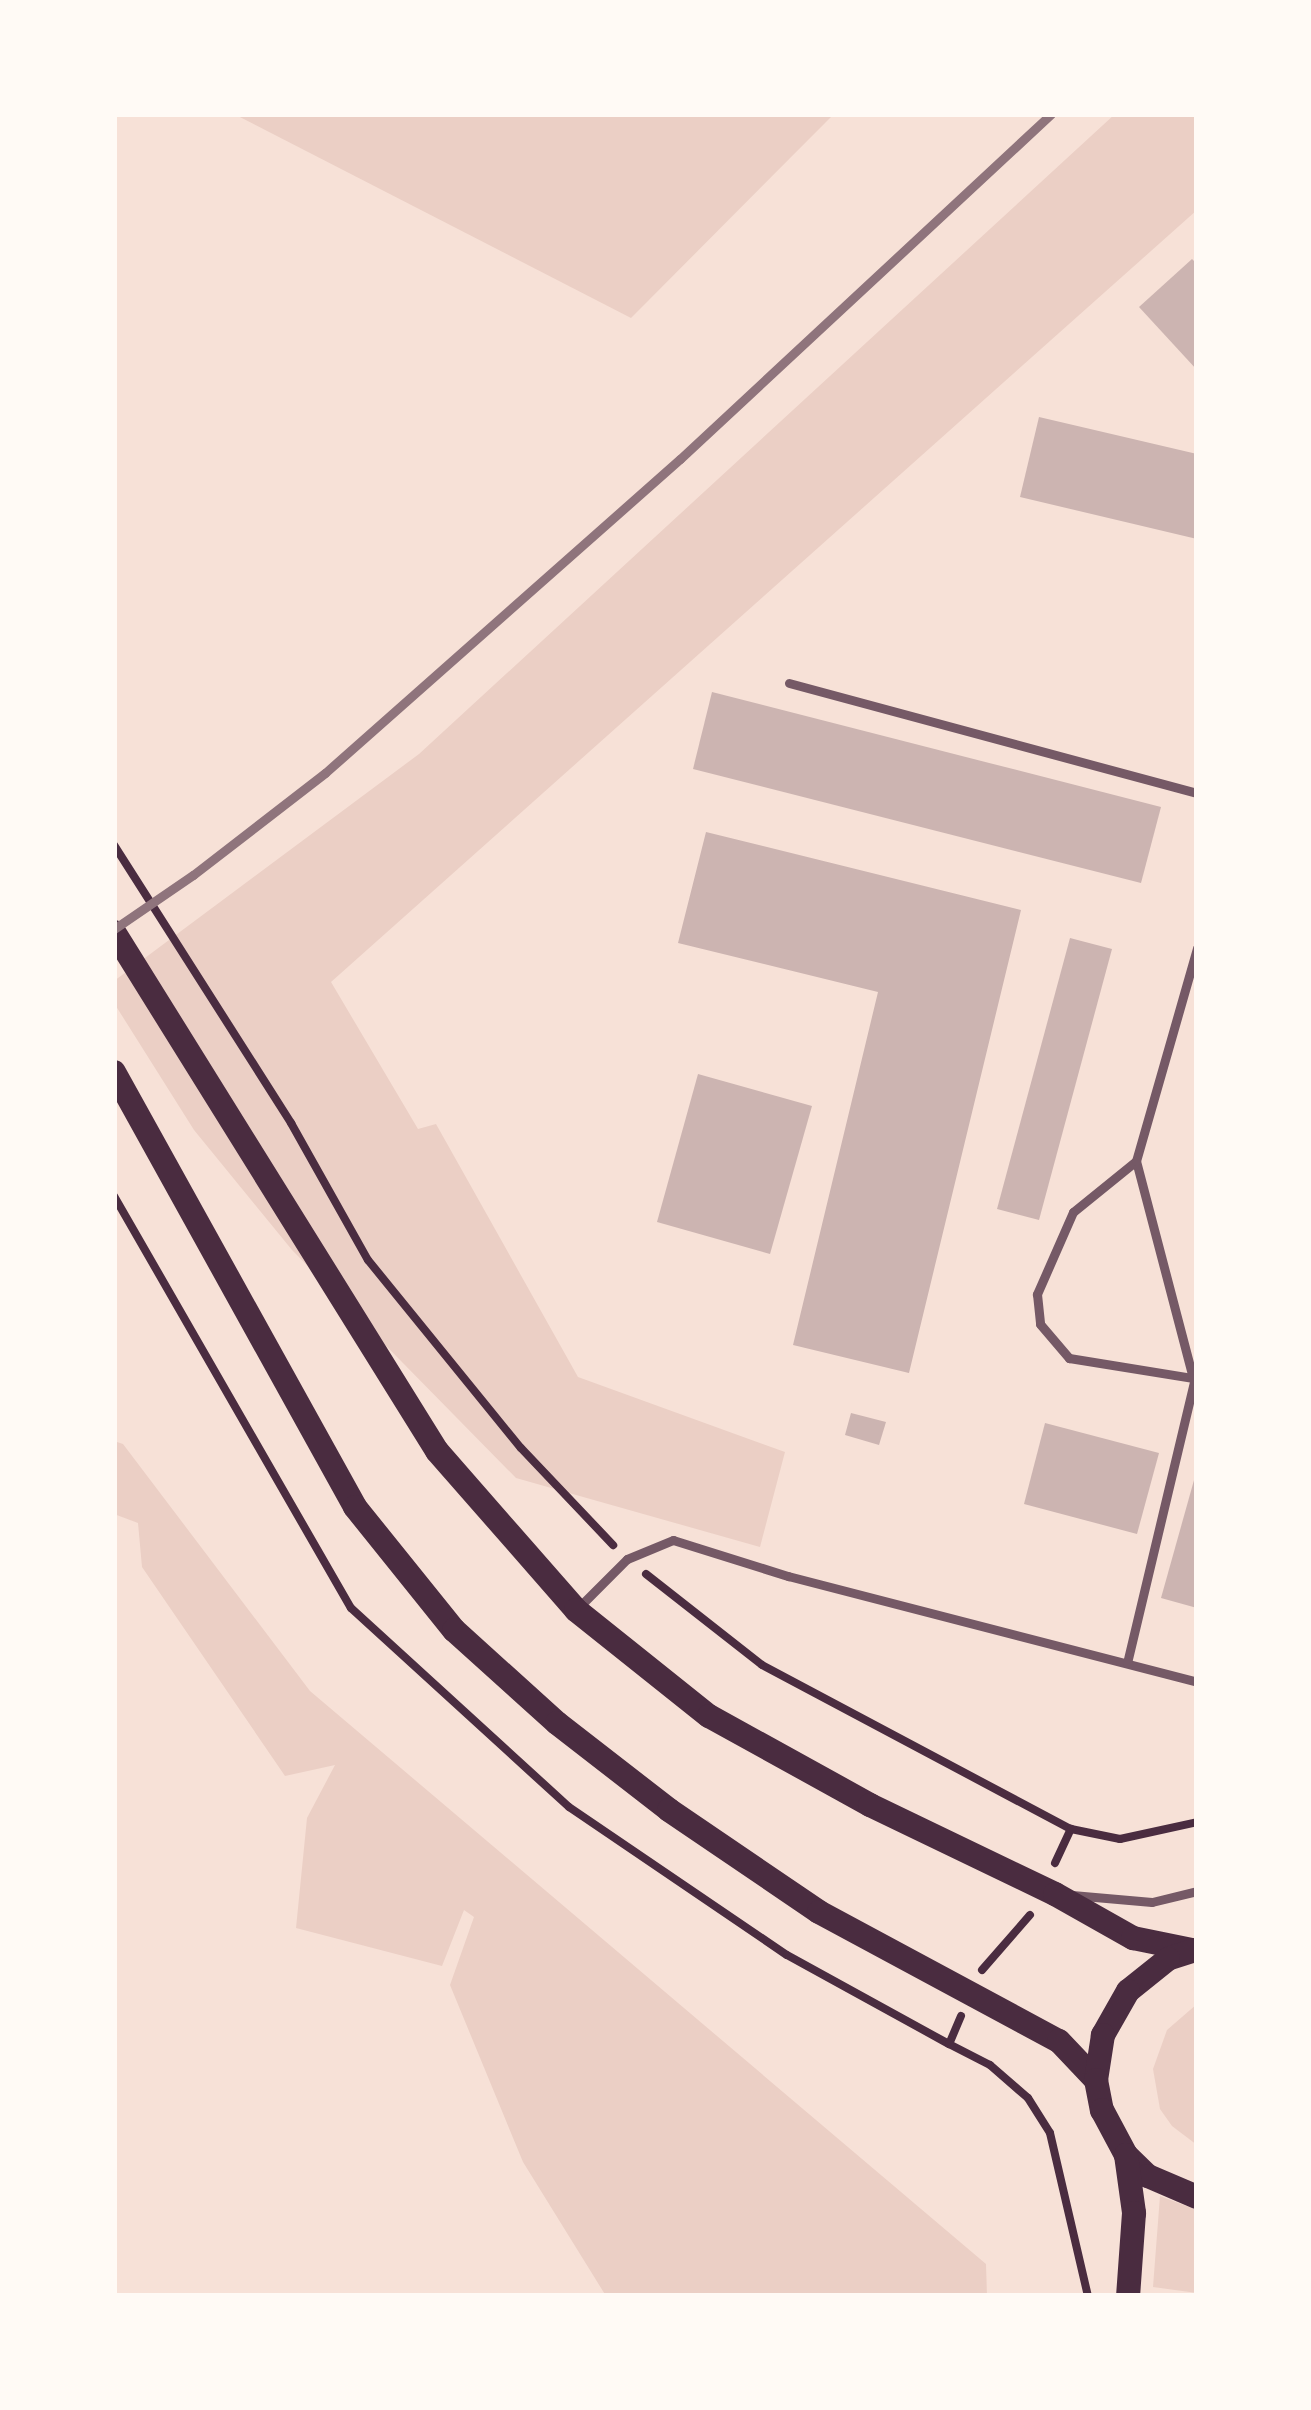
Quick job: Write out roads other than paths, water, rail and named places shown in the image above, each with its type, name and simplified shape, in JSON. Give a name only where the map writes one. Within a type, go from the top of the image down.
[{"type":"main road","points":[[114,932],[437,1451],[576,1610],[709,1716],[870,1805],[1055,1894],[1133,1938],[1195,1950]]},
{"type":"main road","points":[[114,1072],[355,1508],[454,1630],[556,1724],[669,1810],[819,1912],[1059,2041],[1096,2080]]},
{"type":"main road","points":[[1195,1950],[1168,1959],[1128,1991],[1103,2035],[1096,2080],[1102,2110],[1126,2155],[1148,2176],[1197,2197]]},
{"type":"main road","points":[[1126,2155],[1134,2213],[1128,2296]]},
{"type":"lane","points":[[789,683],[1197,793]]},
{"type":"lane","points":[[1127,1663],[1195,1378],[1136,1161],[1197,948]]},
{"type":"lane","points":[[1136,1161],[1073,1212],[1037,1294],[1040,1324],[1069,1358],[1195,1378]]},
{"type":"lane","points":[[576,1610],[627,1559],[673,1540],[788,1576],[1197,1682]]},
{"type":"lane","points":[[1055,1894],[1152,1902],[1197,1891]]},
{"type":"railway","points":[[114,929],[325,773],[680,459],[1051,114]]}]
